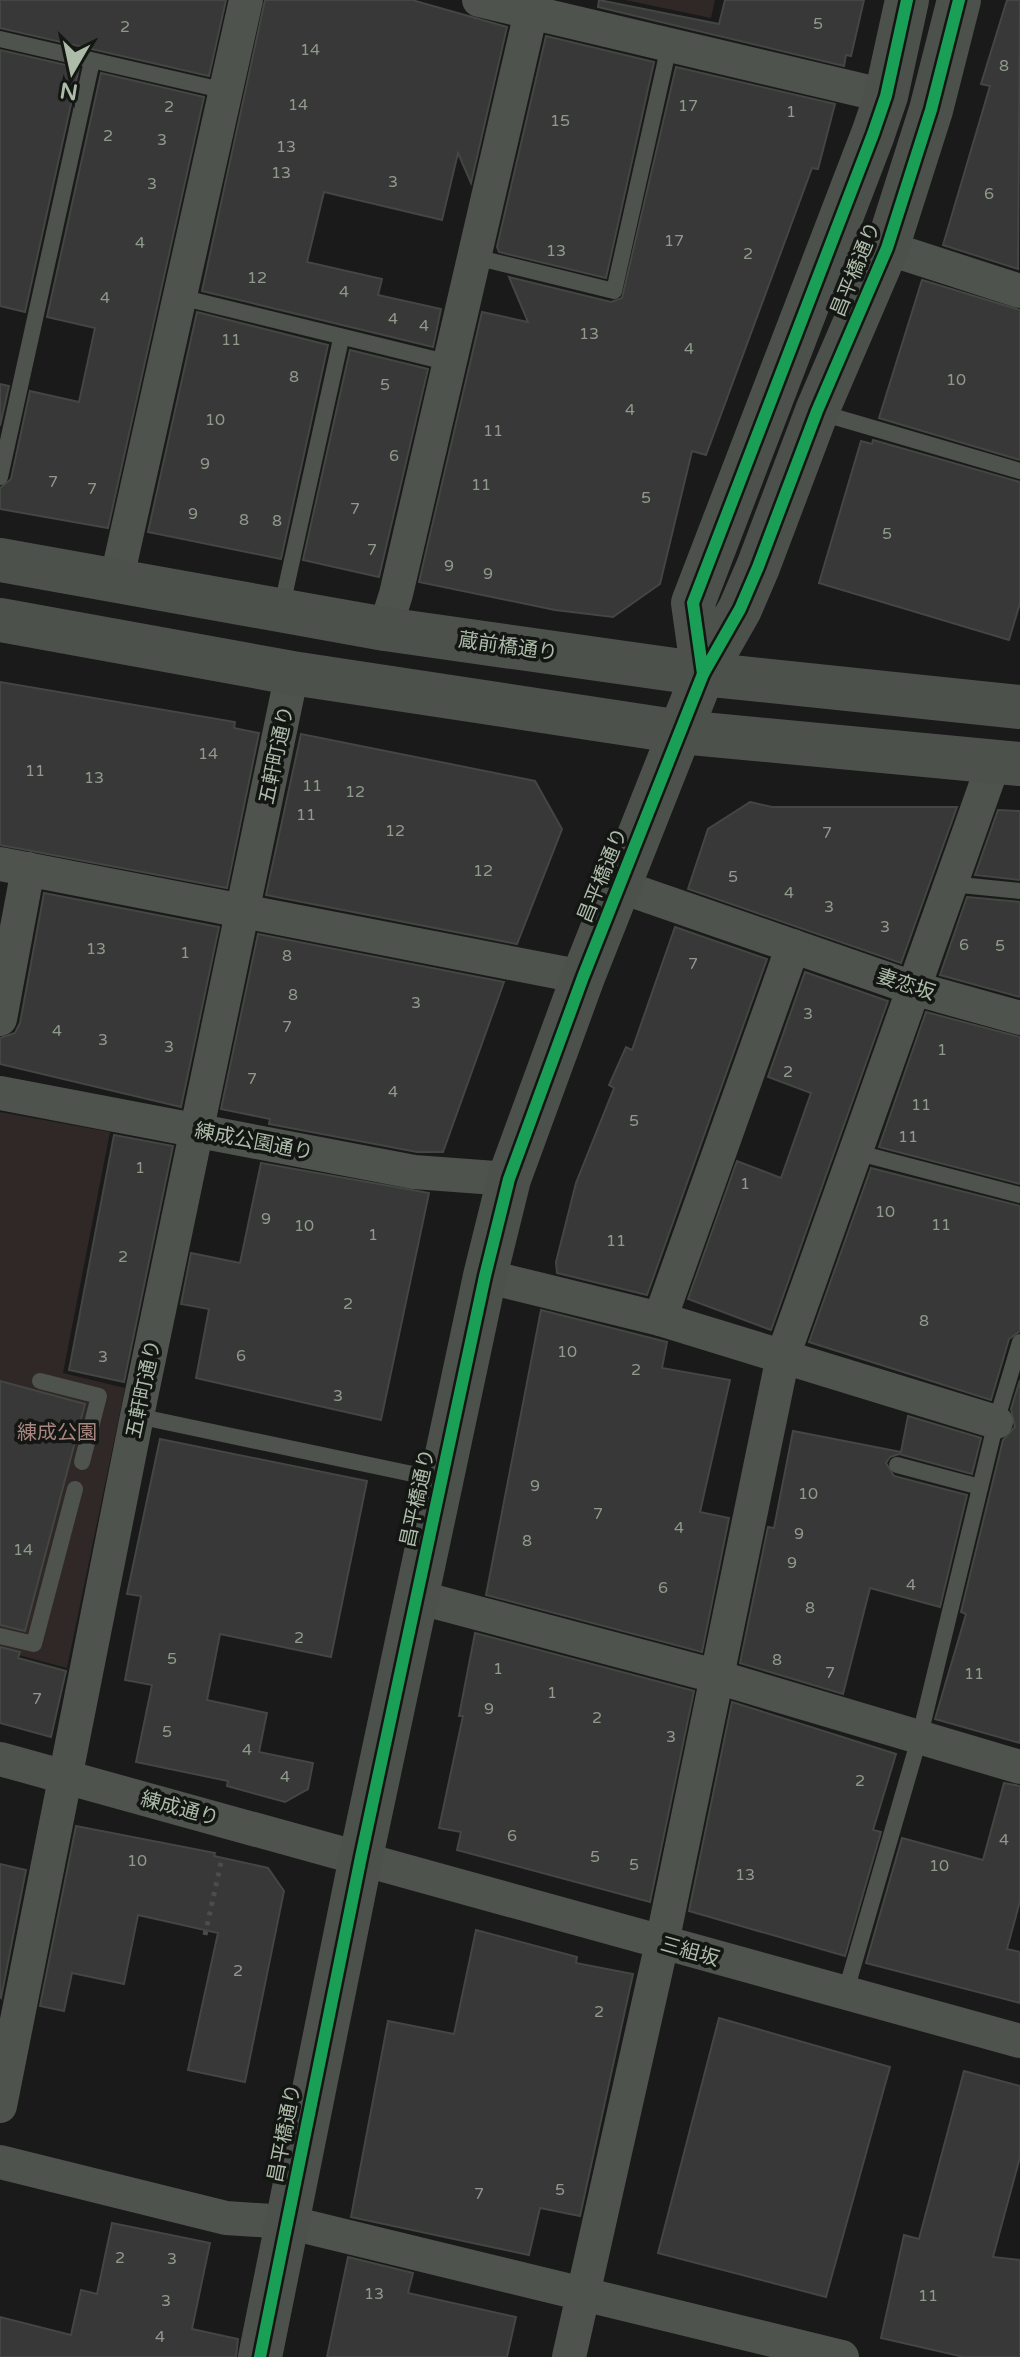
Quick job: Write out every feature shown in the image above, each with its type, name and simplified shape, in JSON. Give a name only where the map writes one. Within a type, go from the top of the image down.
[{"type":"main road","name":"昌平橋通り","points":[[703,674],[693,603],[886,96],[907,0]]},
{"type":"main road","name":"昌平橋通り","points":[[260,2357],[361,1857],[485,1276],[509,1179],[583,977],[703,674],[740,609],[817,411],[887,248],[931,110],[959,0]]},
{"type":"main road","name":"蔵前橋通り","points":[[0,560],[385,629],[703,674],[1020,707]]},
{"type":"main road","points":[[0,620],[292,673],[681,732],[1007,763]]},
{"type":"street","points":[[116,582],[246,0]]},
{"type":"street","points":[[479,0],[886,96]]},
{"type":"street","points":[[385,629],[531,12]]},
{"type":"street","points":[[887,248],[1020,291]]},
{"type":"street","name":"五軒町通り","points":[[0,2106],[10,2001],[65,1777],[292,673]]},
{"type":"street","points":[[569,2357],[662,1943],[783,1356],[950,884],[1007,763]]},
{"type":"street","points":[[0,1019],[14,866],[583,977]]},
{"type":"street","name":"妻恋坂","points":[[619,886],[913,988],[1020,1018]]},
{"type":"street","points":[[660,1319],[793,946]]},
{"type":"street","name":"練成公園通り","points":[[0,1093],[414,1172],[509,1179]]},
{"type":"street","points":[[485,1276],[660,1319],[996,1422]]},
{"type":"street","points":[[417,1597],[715,1677],[1020,1767]]},
{"type":"street","name":"練成通り","points":[[0,1759],[361,1857]]},
{"type":"street","name":"三組坂","points":[[361,1857],[1020,2041]]},
{"type":"street","points":[[0,2162],[226,2218],[287,2222],[842,2357]]},
{"type":"lane","points":[[0,39],[226,91]]},
{"type":"lane","points":[[475,257],[614,291],[669,46]]},
{"type":"lane","points":[[0,477],[92,61]]},
{"type":"lane","points":[[180,297],[341,339],[450,363]]},
{"type":"lane","points":[[281,611],[341,339]]},
{"type":"lane","points":[[817,411],[1020,471]]},
{"type":"lane","points":[[950,884],[1020,891]]},
{"type":"lane","points":[[855,1152],[1020,1195]]},
{"type":"lane","points":[[845,1994],[919,1739],[996,1422],[1020,1342]]},
{"type":"lane","points":[[40,1381],[99,1396],[82,1462]]},
{"type":"lane","points":[[137,1416],[442,1480]]},
{"type":"lane","points":[[897,1465],[980,1487]]},
{"type":"lane","points":[[0,1636],[34,1644],[75,1489]]},
{"type":"path","points":[[205,1935],[223,1849]]},
{"type":"green space","points":[[625,0],[715,0],[711,18]]},
{"type":"green space","name":"練成公園","points":[[0,1112],[110,1132],[63,1373],[125,1388],[67,1668],[0,1650]]},
{"type":"building","points":[[0,0],[226,0],[209,76],[0,28]]},
{"type":"building","points":[[265,0],[412,0],[507,27],[471,183],[458,153],[442,220],[324,192],[307,262],[382,279],[378,295],[441,309],[433,347],[202,291]]},
{"type":"building","points":[[599,0],[719,24],[725,0],[864,0],[851,56],[846,55],[844,66],[598,7]]},
{"type":"building","points":[[1007,0],[1020,0],[1018,269],[943,245],[990,86],[981,84]]},
{"type":"building","points":[[546,36],[654,62],[606,278],[499,252],[497,247]]},
{"type":"building","points":[[0,50],[79,68],[25,312],[0,306]]},
{"type":"building","points":[[676,67],[835,104],[818,169],[812,168],[706,455],[692,451],[660,584],[613,617],[555,610],[419,582],[482,312],[528,322],[509,277],[611,302],[622,298]]},
{"type":"building","points":[[101,73],[204,97],[108,528],[0,509],[0,488],[11,479],[30,391],[79,402],[95,328],[47,317]]},
{"type":"building","points":[[922,280],[1020,310],[1020,460],[879,418]]},
{"type":"building","points":[[197,312],[328,345],[281,559],[148,532]]},
{"type":"building","points":[[350,350],[428,369],[379,577],[303,560]]},
{"type":"building","points":[[0,384],[9,386],[0,426]]},
{"type":"building","points":[[873,440],[1020,482],[1020,603],[1009,640],[819,583],[861,441],[872,444]]},
{"type":"building","points":[[0,682],[235,722],[234,728],[259,733],[227,888],[0,845]]},
{"type":"building","points":[[301,734],[535,781],[562,829],[517,944],[266,895]]},
{"type":"building","points":[[750,802],[772,807],[957,807],[901,963],[688,889],[708,829]]},
{"type":"building","points":[[998,810],[1020,811],[1020,880],[975,875]]},
{"type":"building","points":[[44,893],[219,927],[181,1107],[0,1064],[0,1038],[15,1033],[20,1023]]},
{"type":"building","points":[[967,897],[1020,902],[1020,997],[940,975]]},
{"type":"building","points":[[675,927],[767,959],[647,1295],[557,1273],[556,1262],[576,1183],[614,1088],[609,1085],[626,1047],[632,1050]]},
{"type":"building","points":[[258,934],[504,982],[443,1152],[417,1152],[269,1124],[270,1119],[221,1109]]},
{"type":"building","points":[[805,972],[888,1001],[771,1330],[688,1299],[737,1161],[781,1178],[811,1093],[768,1077]]},
{"type":"building","points":[[926,1012],[1020,1037],[1020,1184],[879,1147]]},
{"type":"building","points":[[114,1135],[173,1146],[124,1382],[69,1370]]},
{"type":"building","points":[[261,1163],[429,1193],[381,1420],[196,1378],[209,1309],[181,1304],[191,1253],[240,1263]]},
{"type":"building","points":[[871,1168],[1020,1206],[1020,1331],[1009,1339],[991,1400],[809,1342]]},
{"type":"building","points":[[541,1310],[667,1342],[662,1368],[730,1380],[700,1512],[729,1518],[702,1652],[486,1595]]},
{"type":"building","points":[[1020,1380],[1020,1743],[935,1719],[966,1614],[961,1612],[1003,1440],[1015,1427],[1011,1409]]},
{"type":"building","points":[[0,1381],[85,1404],[25,1631],[0,1625]]},
{"type":"building","points":[[908,1416],[981,1438],[972,1474],[899,1454],[890,1457],[886,1463],[894,1476],[967,1495],[940,1607],[870,1588],[843,1694],[740,1663],[768,1527],[774,1528],[793,1431],[901,1452]]},
{"type":"building","points":[[160,1439],[367,1481],[331,1657],[220,1634],[207,1700],[267,1713],[259,1752],[313,1763],[308,1789],[285,1802],[227,1786],[228,1781],[136,1762],[152,1685],[125,1680],[141,1596],[127,1594]]},
{"type":"building","points":[[475,1633],[694,1691],[650,1902],[457,1850],[461,1832],[439,1828],[463,1716],[459,1716]]},
{"type":"building","points":[[0,1647],[20,1652],[18,1658],[66,1671],[51,1737],[0,1723]]},
{"type":"building","points":[[732,1702],[896,1754],[873,1830],[881,1832],[845,1956],[689,1911]]},
{"type":"building","points":[[1004,1783],[1020,1786],[1020,1901],[1007,1949],[1020,1952],[1020,2003],[866,1963],[902,1838],[983,1860]]},
{"type":"building","points":[[76,1826],[215,1853],[214,1856],[268,1868],[284,1891],[245,2082],[188,2070],[218,1933],[138,1915],[124,1984],[72,1973],[64,2011],[40,2006]]},
{"type":"building","points":[[0,1864],[26,1870],[1,1998],[0,1997]]},
{"type":"building","points":[[476,1930],[577,1957],[576,1963],[633,1974],[580,2216],[540,2208],[529,2255],[351,2217],[388,2021],[454,2034]]},
{"type":"building","points":[[719,2018],[890,2067],[826,2297],[658,2253]]},
{"type":"building","points":[[964,2071],[1020,2086],[1020,2157],[993,2257],[1020,2260],[1020,2357],[964,2357],[881,2338],[904,2235],[919,2239]]},
{"type":"building","points":[[112,2223],[210,2243],[192,2329],[238,2339],[236,2357],[0,2357],[0,2317],[71,2335],[81,2290],[97,2294]]},
{"type":"building","points":[[348,2257],[413,2273],[408,2293],[516,2317],[507,2357],[327,2357]]},
{"type":"cycle path","points":[[703,674],[693,603],[873,134],[886,96],[907,0]]},
{"type":"cycle path","points":[[260,2357],[361,1857],[485,1276],[509,1179],[583,977],[703,674],[740,609],[817,411],[887,248],[931,110],[959,0]]}]
